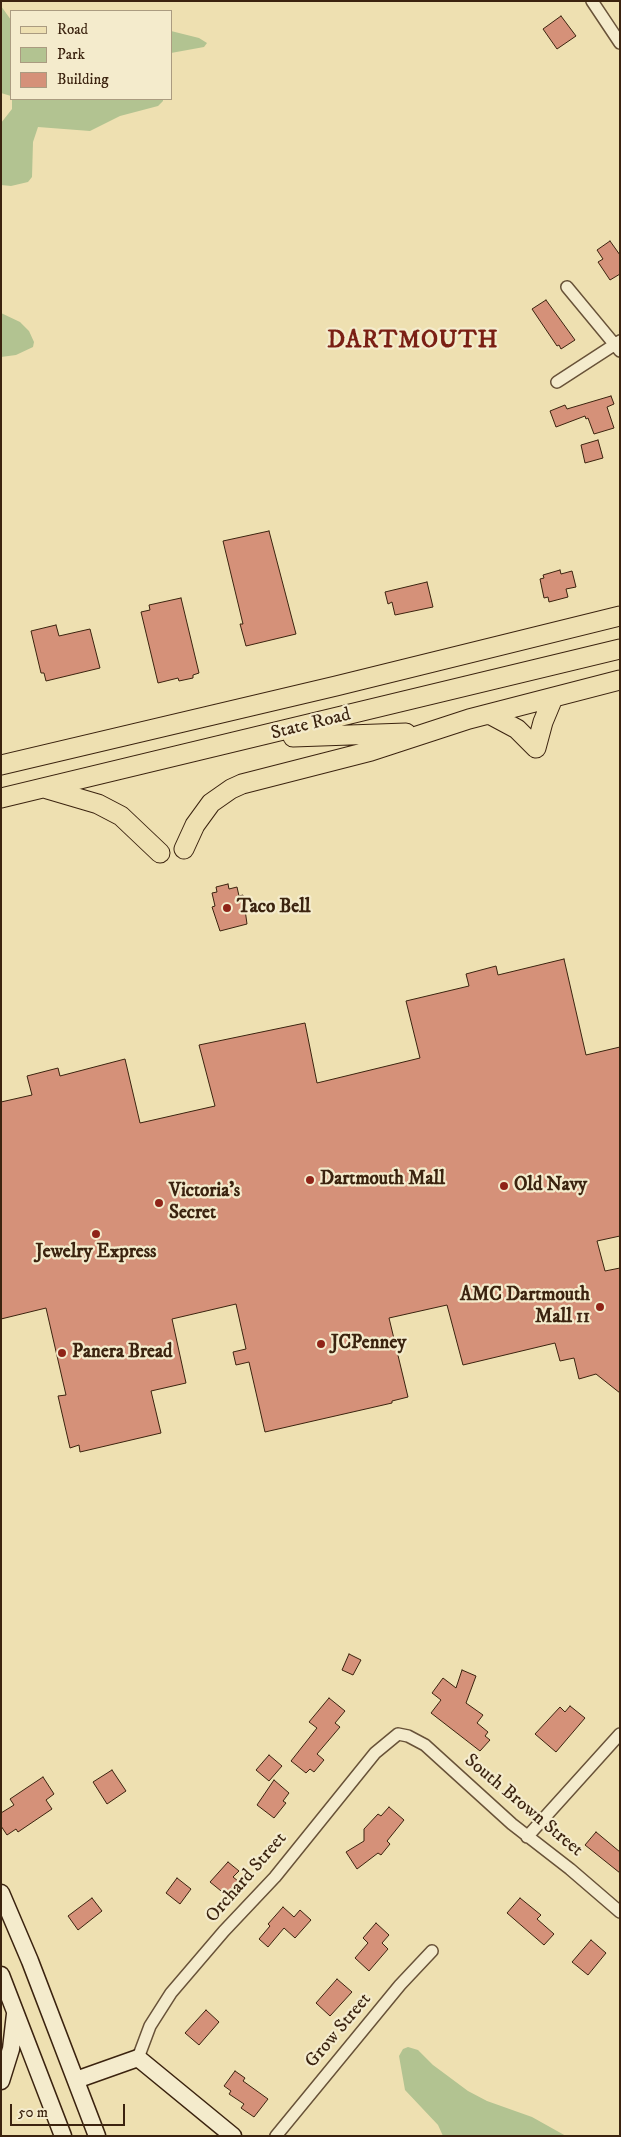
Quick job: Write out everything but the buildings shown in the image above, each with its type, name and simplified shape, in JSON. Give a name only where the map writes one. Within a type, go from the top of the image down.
[{"type":"main road","name":"State Road","points":[[1,765],[344,684],[620,616]]},
{"type":"main road","name":"State Road","points":[[1,798],[620,649]]},
{"type":"main road","points":[[184,849],[202,814],[211,803],[230,789],[252,781],[371,751],[489,714],[620,680]]},
{"type":"main road","points":[[489,714],[516,729],[536,748],[543,722],[553,698]]},
{"type":"main road","points":[[256,738],[425,733]]},
{"type":"main road","points":[[43,788],[98,804],[121,816],[160,852]]},
{"type":"main road","points":[[1,1893],[97,2136]]},
{"type":"main road","points":[[1,1976],[63,2136]]},
{"type":"main road","points":[[1,2081],[11,2049],[16,2012]]},
{"type":"main road","points":[[76,2080],[138,2058],[233,2136]]},
{"type":"street","points":[[592,1],[620,43]]},
{"type":"street","points":[[557,382],[618,345],[567,287]]},
{"type":"street","name":"South Brown Street","points":[[400,1734],[425,1745],[528,1837],[570,1869],[620,1912]]},
{"type":"street","name":"Orchard Street","points":[[138,2058],[150,2026],[171,1993],[224,1931],[275,1877],[375,1753],[394,1736],[400,1734]]},
{"type":"street","points":[[528,1837],[620,1734]]},
{"type":"street","name":"Grow Street","points":[[276,2136],[400,1984],[432,1951]]},
{"type":"green space","points":[[1,6],[10,19],[10,96],[1,93]]},
{"type":"green space","points":[[172,31],[199,38],[207,43],[204,47],[172,53]]},
{"type":"green space","points":[[12,100],[163,100],[158,106],[120,116],[90,131],[38,127],[33,142],[32,177],[28,182],[11,186],[1,185],[1,123],[12,109]]},
{"type":"green space","points":[[1,313],[20,322],[29,331],[34,342],[33,347],[16,355],[1,357]]},
{"type":"green space","points":[[408,2047],[418,2050],[433,2065],[468,2091],[487,2101],[532,2117],[566,2136],[443,2136],[438,2125],[405,2090],[399,2056],[403,2049]]},
{"type":"place","name":"Taco Bell","points":[[227,908]]},
{"type":"place","name":"Dartmouth Mall","points":[[310,1180]]},
{"type":"place","name":"Old Navy","points":[[504,1186]]},
{"type":"place","name":"Victoria's Secret","points":[[159,1203]]},
{"type":"place","name":"Jewelry Express","points":[[96,1234]]},
{"type":"place","name":"AMC Dartmouth Mall 11","points":[[600,1307]]},
{"type":"place","name":"JCPenney","points":[[321,1344]]},
{"type":"place","name":"Panera Bread","points":[[62,1353]]},
{"type":"district","name":"DARTMOUTH","points":[[413,342]]}]
